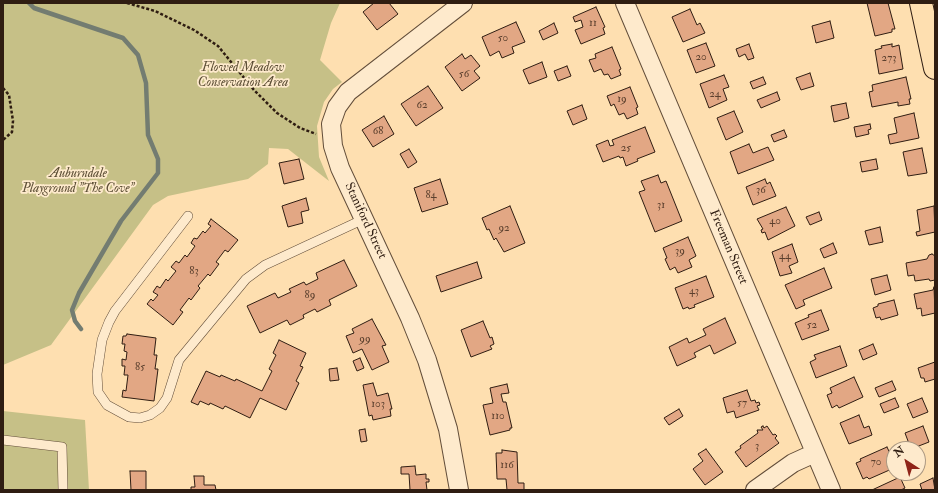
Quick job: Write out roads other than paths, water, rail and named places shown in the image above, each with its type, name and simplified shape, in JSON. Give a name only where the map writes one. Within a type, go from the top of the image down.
[{"type":"main road","points":[[921,3],[935,68]]},
{"type":"street","name":"Staniford Street","points":[[460,490],[450,437],[427,360],[410,318],[338,162],[332,140],[333,116],[348,92],[463,3]]},
{"type":"street","name":"Freeman Street","points":[[625,3],[831,490]]},
{"type":"street","points":[[755,490],[793,463],[815,453]]},
{"type":"lane","points":[[188,216],[115,311],[108,322],[102,340],[97,374],[98,392],[107,405],[135,419],[145,417],[160,408],[166,398],[179,360],[246,279],[265,265],[364,219]]},
{"type":"lane","points":[[3,440],[62,447],[63,490]]},
{"type":"waterway","points":[[29,3],[34,8],[123,38],[138,55],[146,83],[148,135],[158,159],[158,173],[121,221],[79,293],[72,310],[75,321],[81,329]]},
{"type":"park label","name":"Flowed Meadow Conservation Area","points":[[243,76]]},
{"type":"park label","name":"Auburndale Playground \"The Cove\"","points":[[78,182]]}]
